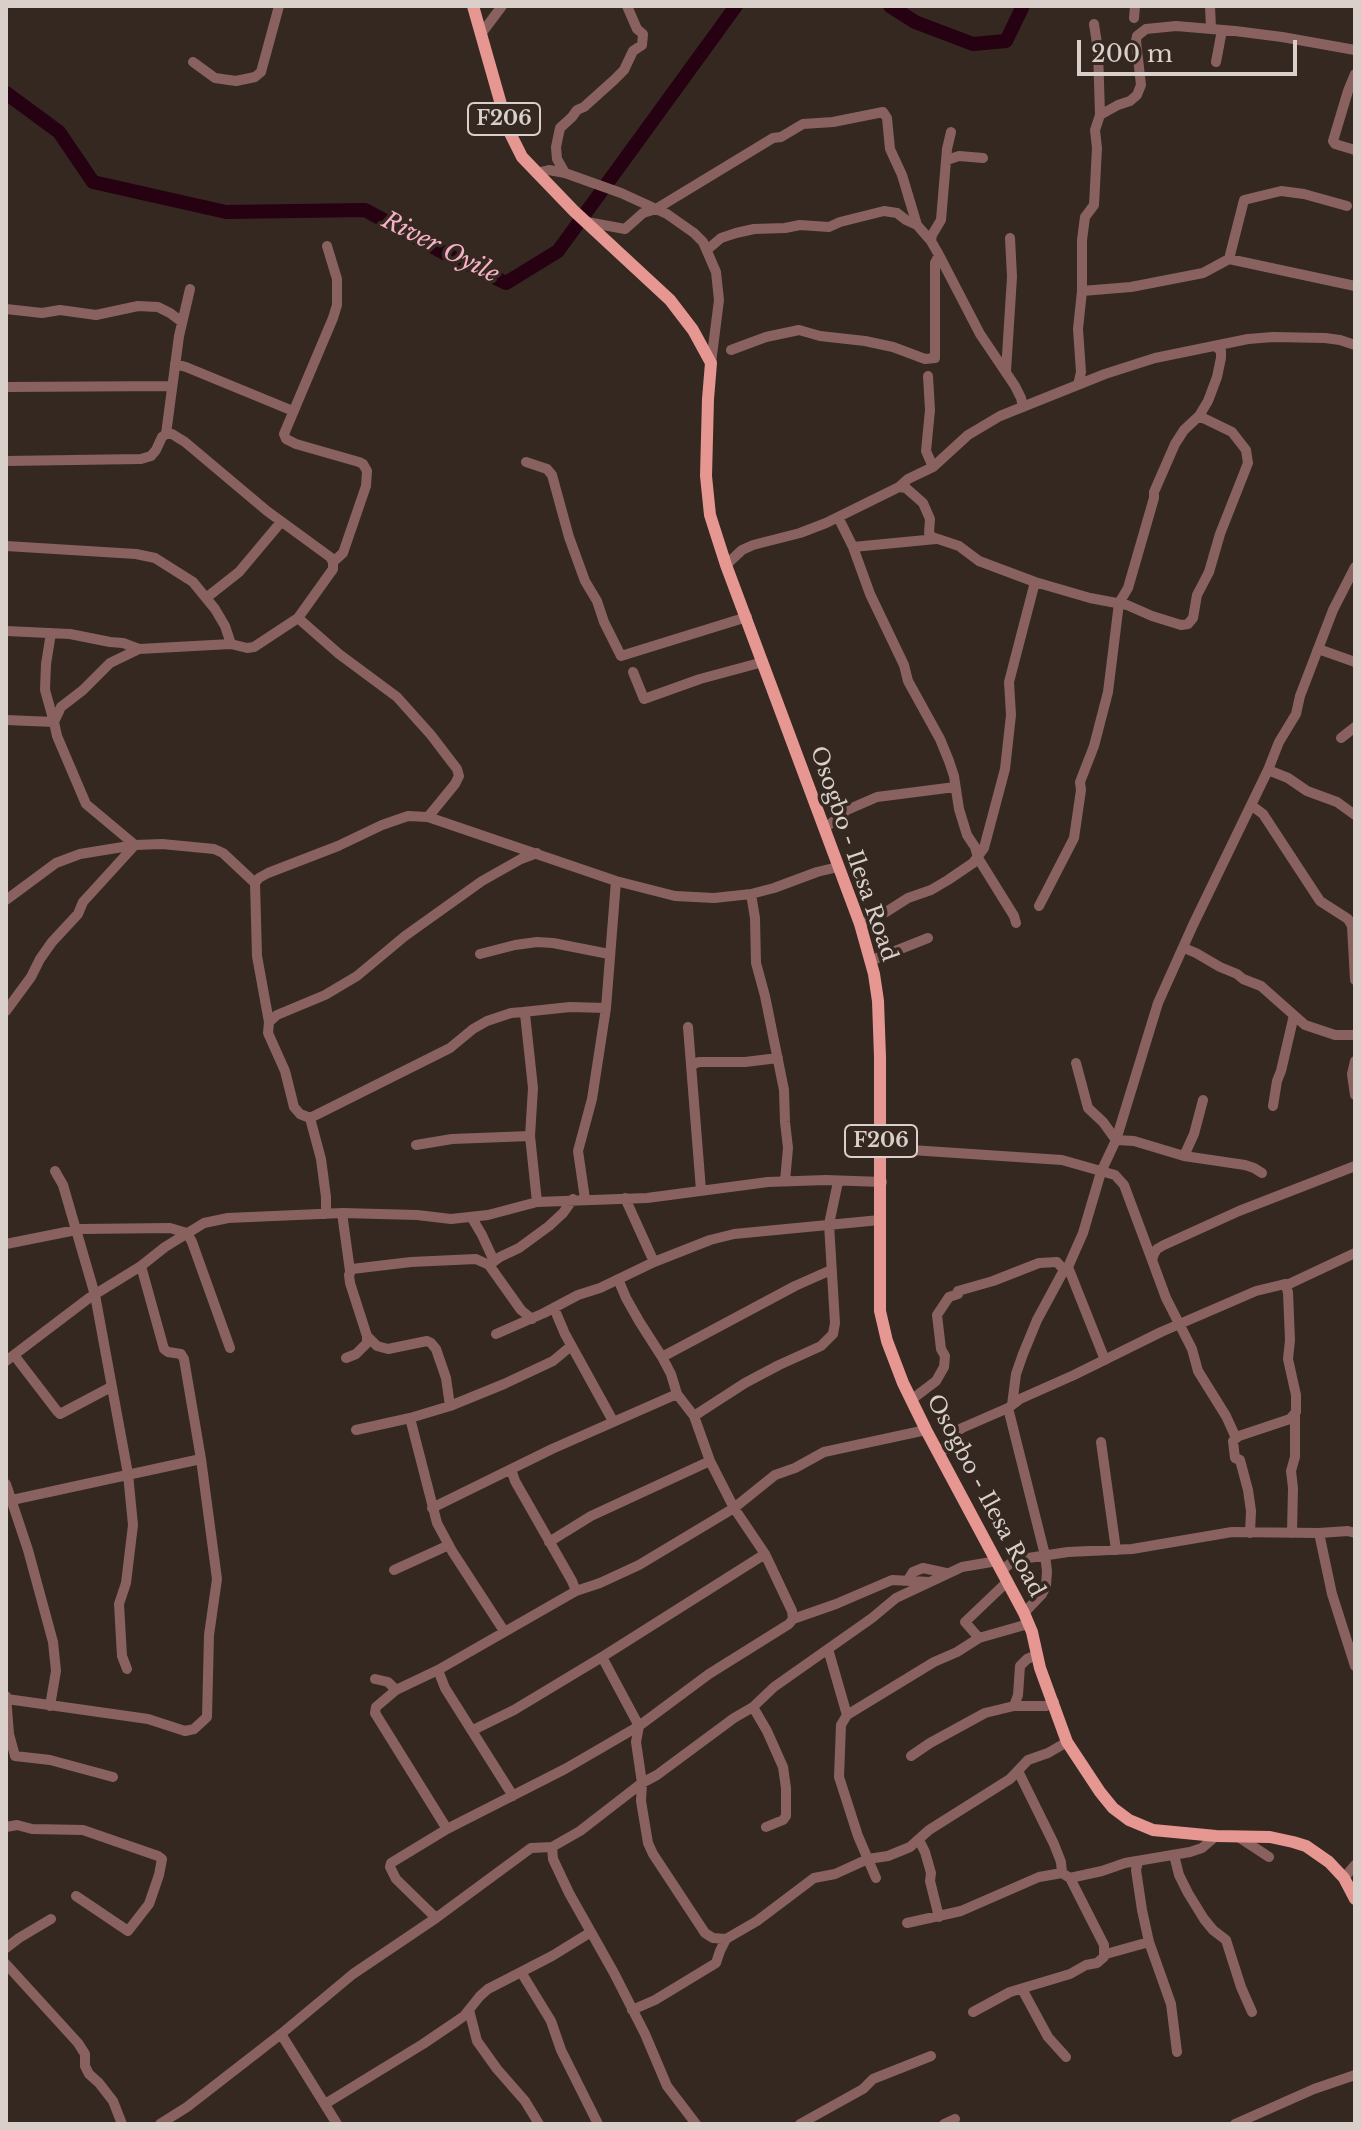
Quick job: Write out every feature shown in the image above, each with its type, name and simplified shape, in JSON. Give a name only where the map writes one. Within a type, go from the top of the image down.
[{"type":"main road","name":"F206","points":[[473,6],[502,113],[513,143],[522,157],[574,211],[670,300],[693,330],[711,363]]},
{"type":"main road","name":"Osogbo - Ilesa Road","points":[[711,363],[706,486],[710,515],[860,924],[870,961],[878,1010],[882,1182],[880,1311],[893,1359],[926,1430],[1026,1618],[1040,1668],[1067,1742],[1113,1808],[1129,1820],[1153,1830],[1283,1838],[1306,1846],[1329,1862],[1344,1878],[1355,1899]]},
{"type":"street","points":[[193,62],[215,78],[236,81],[255,77],[261,72],[279,6]]},
{"type":"street","points":[[481,34],[502,6]]},
{"type":"street","points":[[565,173],[557,159],[560,128],[624,70],[629,57],[642,45],[643,34],[637,29],[627,6]]},
{"type":"street","points":[[1134,18],[1135,6]]},
{"type":"street","points":[[1210,6],[1216,29],[1216,62]]},
{"type":"street","points":[[1078,385],[1081,365],[1078,329],[1082,240],[1085,217],[1094,205],[1095,130],[1100,115],[1094,24]]},
{"type":"street","points":[[1100,115],[1137,95],[1141,85],[1136,41],[1146,29],[1216,29],[1355,50]]},
{"type":"street","points":[[1355,74],[1333,141],[1355,150]]},
{"type":"street","points":[[587,222],[625,229],[643,213],[656,209],[769,140],[803,124],[833,122],[883,112],[887,118],[890,149],[902,175],[917,225]]},
{"type":"street","points":[[931,241],[941,220],[951,132]]},
{"type":"street","points":[[947,160],[959,156],[983,158]]},
{"type":"street","points":[[536,173],[549,170],[565,173],[621,193],[656,209],[694,233],[708,249],[716,272],[719,300],[711,363]]},
{"type":"street","points":[[1229,259],[1244,200],[1281,191],[1347,206]]},
{"type":"street","points":[[708,249],[721,238],[736,233],[800,225],[829,227],[884,211],[897,213],[917,225],[931,241],[980,334],[1021,398],[1023,407]]},
{"type":"street","points":[[1006,371],[1012,277],[1010,238]]},
{"type":"street","points":[[327,246],[337,279],[337,305],[284,434],[286,439],[296,444],[359,462],[367,471],[366,486],[343,553],[333,562]]},
{"type":"street","points":[[731,350],[766,337],[799,330],[893,347],[925,359],[935,358],[935,263],[939,255]]},
{"type":"street","points":[[1082,291],[1131,287],[1203,273],[1229,259],[1355,286]]},
{"type":"street","points":[[6,461],[141,459],[151,456],[166,434],[175,364],[190,289]]},
{"type":"street","points":[[6,309],[42,313],[60,310],[96,315],[138,306],[158,307],[182,322]]},
{"type":"street","points":[[726,565],[742,550],[753,545],[800,533],[899,487],[933,467],[968,435],[1000,416],[1130,365],[1248,339],[1325,338],[1355,345]]},
{"type":"street","points":[[1039,906],[1074,838],[1080,782],[1092,754],[1108,692],[1119,603],[1128,588],[1154,492],[1175,444],[1208,401],[1219,369],[1221,351],[1215,346]]},
{"type":"street","points":[[175,364],[293,411]]},
{"type":"street","points":[[928,376],[930,410],[926,451],[933,467]]},
{"type":"street","points":[[6,387],[172,386]]},
{"type":"street","points":[[853,547],[936,539],[959,546],[979,561],[1035,582],[1119,603],[1181,625],[1188,624],[1193,618],[1197,595],[1209,572],[1220,534],[1248,463],[1246,450],[1232,432],[1199,416]]},
{"type":"street","points":[[54,722],[61,707],[110,663],[139,649],[231,644],[254,647],[298,618],[333,569],[330,557],[281,522],[185,442],[166,434]]},
{"type":"street","points":[[526,462],[547,469],[552,475],[585,581],[621,656],[747,617]]},
{"type":"street","points":[[899,487],[906,488],[923,503],[930,519],[929,533],[936,539]]},
{"type":"street","points":[[838,517],[904,665],[908,681],[940,739],[954,776],[962,824],[1016,923]]},
{"type":"street","points":[[206,598],[239,572],[281,522]]},
{"type":"street","points":[[6,546],[136,554],[155,558],[193,582],[225,626],[231,644]]},
{"type":"street","points":[[876,1878],[839,1777],[841,1725],[847,1715],[934,1662],[1026,1618],[1046,1586],[1045,1555],[1010,1407],[1016,1374],[1037,1320],[1083,1233],[1101,1172],[1116,1140],[1158,1003],[1279,742],[1296,714],[1333,610],[1355,567]]},
{"type":"street","points":[[860,924],[908,898],[937,887],[979,851],[1005,769],[1011,715],[1009,682],[1035,582]]},
{"type":"street","points":[[298,618],[339,654],[397,697],[457,769],[459,776],[455,784],[428,817]]},
{"type":"street","points":[[6,631],[51,633],[123,643],[139,649]]},
{"type":"street","points":[[51,633],[45,690],[57,736],[86,804],[135,845]]},
{"type":"street","points":[[1317,651],[1355,662]]},
{"type":"street","points":[[633,672],[644,699],[700,679],[763,662]]},
{"type":"street","points":[[6,720],[54,722]]},
{"type":"street","points":[[1341,738],[1355,727]]},
{"type":"street","points":[[1268,770],[1288,778],[1307,791],[1337,802],[1355,815]]},
{"type":"street","points":[[824,829],[847,810],[877,797],[955,787]]},
{"type":"street","points":[[1251,805],[1263,814],[1320,901],[1352,920],[1355,980]]},
{"type":"street","points":[[255,883],[268,873],[408,816],[428,817],[616,881],[675,896],[714,898],[751,894],[838,867]]},
{"type":"street","points":[[6,900],[56,863],[80,854],[162,844],[214,849],[223,853],[255,883],[257,956],[269,1022],[268,1033],[285,1071],[294,1107],[310,1118],[450,1048],[487,1021],[511,1013],[570,1007],[606,1008]]},
{"type":"street","points":[[6,1011],[52,942],[78,914],[83,902],[135,845]]},
{"type":"street","points":[[269,1022],[277,1015],[325,995],[357,976],[405,936],[468,891],[521,859],[537,853]]},
{"type":"street","points":[[585,1199],[578,1151],[592,1099],[606,1008],[616,881]]},
{"type":"street","points":[[751,894],[756,963],[783,1079],[788,1148],[785,1181]]},
{"type":"street","points":[[870,961],[928,938]]},
{"type":"street","points":[[480,954],[537,942],[609,954]]},
{"type":"street","points":[[1184,948],[1261,986],[1305,1025],[1325,1033],[1355,1035]]},
{"type":"street","points":[[523,1012],[533,1088],[530,1136],[537,1202]]},
{"type":"street","points":[[1273,1106],[1294,1015]]},
{"type":"street","points":[[688,1027],[701,1190]]},
{"type":"street","points":[[691,1065],[778,1058]]},
{"type":"street","points":[[1355,1061],[1352,1074],[1355,1095]]},
{"type":"street","points":[[1076,1063],[1088,1108],[1116,1140]]},
{"type":"street","points":[[1184,1156],[1194,1134],[1203,1100]]},
{"type":"street","points":[[310,1118],[321,1159],[326,1214]]},
{"type":"street","points":[[416,1145],[452,1139],[530,1136]]},
{"type":"street","points":[[1116,1140],[1134,1141],[1184,1156],[1245,1165],[1262,1173]]},
{"type":"street","points":[[881,1154],[911,1150],[1062,1160],[1115,1175],[1124,1185],[1158,1279],[1192,1349],[1198,1371],[1236,1438]]},
{"type":"street","points":[[1152,1260],[1157,1249],[1164,1245],[1239,1211],[1355,1166]]},
{"type":"street","points":[[55,1171],[63,1185],[95,1295],[128,1474],[133,1525],[126,1583],[119,1604],[122,1656],[127,1669]]},
{"type":"street","points":[[10,1358],[165,1247],[204,1223],[228,1218],[342,1213],[472,1218],[537,1202],[647,1198],[785,1181],[882,1182]]},
{"type":"street","points":[[694,1416],[745,1383],[821,1346],[833,1334],[829,1224],[838,1182]]},
{"type":"street","points":[[625,1198],[654,1262]]},
{"type":"street","points":[[350,1271],[367,1266],[465,1258],[491,1263],[519,1248],[549,1226],[573,1199]]},
{"type":"street","points":[[342,1213],[350,1283],[367,1336],[363,1348],[346,1358]]},
{"type":"street","points":[[472,1218],[482,1235],[491,1263],[521,1310],[532,1319]]},
{"type":"street","points":[[496,1334],[685,1248],[734,1234],[880,1220]]},
{"type":"street","points":[[6,1244],[75,1230],[170,1228],[187,1233],[230,1348]]},
{"type":"street","points":[[940,1455],[953,1434],[1010,1407],[1020,1399],[1256,1291],[1289,1284],[1355,1253]]},
{"type":"street","points":[[911,1400],[936,1381],[944,1367],[945,1356],[939,1340],[937,1315],[949,1297],[958,1294],[958,1291],[1039,1263],[1057,1262],[1066,1269],[1105,1360]]},
{"type":"street","points":[[113,1777],[50,1760],[11,1758],[7,1697],[148,1719],[185,1731],[194,1729],[207,1717],[209,1635],[217,1579],[201,1459],[184,1359],[181,1354],[164,1349],[141,1266]]},
{"type":"street","points":[[662,1357],[831,1270]]},
{"type":"street","points":[[618,1279],[671,1374],[677,1394],[694,1416],[710,1461],[734,1508],[765,1554],[793,1619]]},
{"type":"street","points":[[1285,1284],[1290,1340],[1288,1359],[1297,1408],[1295,1457],[1291,1471],[1292,1533]]},
{"type":"street","points":[[554,1308],[557,1320],[613,1421]]},
{"type":"street","points":[[367,1336],[377,1346],[388,1349],[427,1341],[431,1343],[446,1378],[450,1406]]},
{"type":"street","points":[[6,1345],[10,1358],[60,1414],[111,1387]]},
{"type":"street","points":[[356,1430],[450,1406],[553,1361],[571,1346]]},
{"type":"street","points":[[432,1508],[613,1421],[677,1394]]},
{"type":"street","points":[[1250,1533],[1251,1511],[1233,1441],[1295,1415]]},
{"type":"street","points":[[410,1418],[437,1523],[504,1631]]},
{"type":"street","points":[[447,1829],[375,1713],[376,1707],[396,1690],[438,1670],[576,1591],[639,1565],[734,1508],[775,1475],[824,1452],[926,1430]]},
{"type":"street","points":[[1101,1442],[1116,1550]]},
{"type":"street","points":[[12,1500],[201,1459]]},
{"type":"street","points":[[549,1542],[591,1516],[710,1461]]},
{"type":"street","points":[[511,1469],[576,1591]]},
{"type":"street","points":[[6,1484],[53,1642],[56,1671],[50,1706]]},
{"type":"street","points":[[1319,1533],[1332,1594],[1355,1666]]},
{"type":"street","points":[[979,1638],[965,1622],[1002,1570],[1015,1560],[1068,1552],[1132,1549],[1213,1534],[1355,1533]]},
{"type":"street","points":[[394,1570],[449,1545]]},
{"type":"street","points":[[473,1730],[514,1710],[602,1657],[765,1554]]},
{"type":"street","points":[[160,2124],[187,2107],[281,2034],[353,1974],[531,1848],[552,1847],[580,1831],[642,1783],[753,1707],[774,1687],[896,1598],[962,1567],[1002,1570]]},
{"type":"street","points":[[908,1580],[917,1569],[946,1573]]},
{"type":"street","points":[[436,1918],[396,1879],[391,1863],[447,1829],[565,1769],[639,1726],[709,1674],[793,1619],[892,1580],[929,1582]]},
{"type":"street","points":[[828,1649],[847,1715]]},
{"type":"street","points":[[1014,1706],[1020,1666],[1037,1655]]},
{"type":"street","points":[[602,1657],[639,1726],[636,1742],[648,1843],[705,1933],[713,1938],[726,1939]]},
{"type":"street","points":[[438,1670],[445,1688],[513,1796]]},
{"type":"street","points":[[375,1679],[388,1682],[396,1690]]},
{"type":"street","points":[[911,1756],[985,1713],[1014,1706],[1040,1707],[1054,1702]]},
{"type":"street","points":[[753,1707],[783,1767],[786,1788],[786,1816],[766,1827]]},
{"type":"street","points":[[632,2010],[655,2000],[716,1963],[726,1939],[764,1916],[814,1878],[835,1874],[868,1859],[898,1853],[1003,1784],[1028,1760],[1067,1742]]},
{"type":"street","points":[[1018,1771],[1106,1954]]},
{"type":"street","points":[[6,1827],[17,1825],[32,1829],[83,1830],[162,1859],[149,1904],[128,1931],[76,1896]]},
{"type":"street","points":[[907,1923],[961,1911],[1039,1877],[1102,1871],[1125,1863],[1180,1855],[1202,1848],[1216,1836]]},
{"type":"street","points":[[1237,1836],[1269,1857]]},
{"type":"street","points":[[919,1840],[931,1873],[930,1881],[939,1917]]},
{"type":"street","points":[[552,1847],[553,1859],[569,1893],[645,2034],[667,2086],[696,2124]]},
{"type":"street","points":[[1174,1855],[1188,1893],[1204,1919],[1226,1940],[1252,2012]]},
{"type":"street","points":[[1138,1862],[1137,1879],[1149,1942],[1171,2004],[1177,2052]]},
{"type":"street","points":[[1344,1878],[1355,1865]]},
{"type":"street","points":[[6,1948],[51,1919]]},
{"type":"street","points":[[325,2104],[454,2023],[488,1989],[591,1935]]},
{"type":"street","points":[[973,2012],[1010,1992],[1097,1963],[1106,1954],[1149,1942]]},
{"type":"street","points":[[6,1964],[78,2043],[85,2054],[89,2074],[113,2101],[122,2124]]},
{"type":"street","points":[[521,1972],[551,2021],[561,2050],[598,2124]]},
{"type":"street","points":[[1022,1989],[1048,2037],[1066,2057]]},
{"type":"street","points":[[469,2010],[477,2041],[525,2101],[539,2124]]},
{"type":"street","points":[[281,2034],[337,2124]]},
{"type":"street","points":[[800,2124],[863,2089],[873,2079],[931,2056]]},
{"type":"street","points":[[1235,2124],[1314,2089],[1355,2075]]},
{"type":"waterway","name":"River Oyile","points":[[6,93],[59,132],[93,182],[226,212],[365,210],[506,283],[558,251],[736,6]]},
{"type":"waterway","name":"River Oyile","points":[[890,6],[915,22],[973,44],[1006,41],[1023,6]]}]
